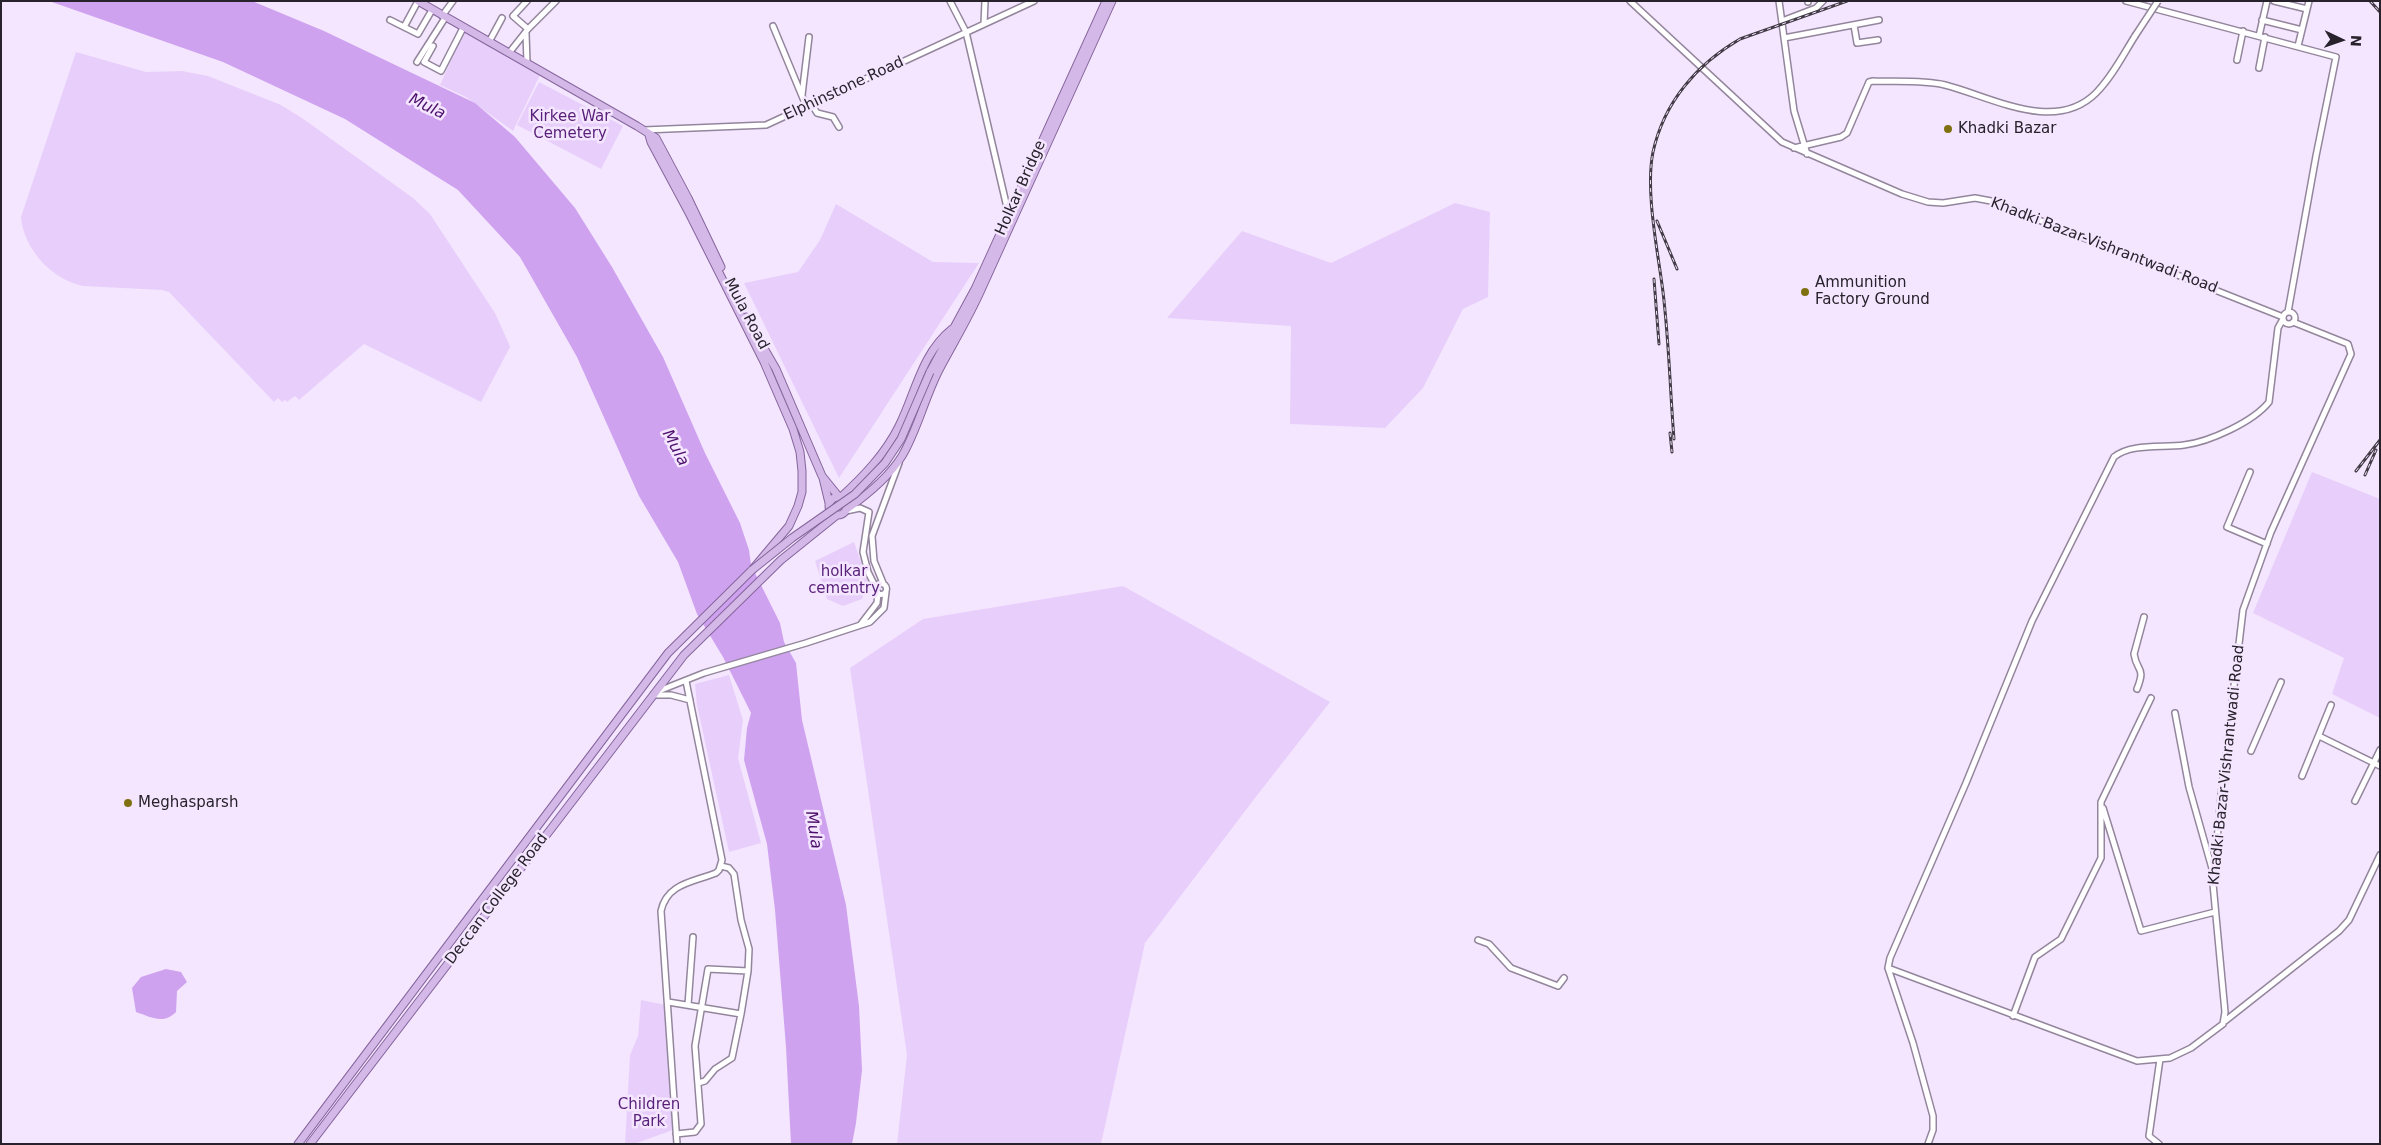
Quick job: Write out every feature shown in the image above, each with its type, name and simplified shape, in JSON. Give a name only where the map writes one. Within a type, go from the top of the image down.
[{"type":"main road","points":[[418,1],[646,132]]},
{"type":"main road","name":"Holkar Bridge","points":[[752,570],[792,538],[855,494],[881,467],[901,439],[930,372],[957,325],[1011,217],[1106,1]]},
{"type":"main road","points":[[822,476],[830,511],[837,515],[873,488],[901,458],[939,370],[967,321],[1011,217],[1112,1]]},
{"type":"main road","name":"Mula Road","points":[[646,132],[680,188],[822,476],[840,497]]},
{"type":"main road","points":[[829,504],[832,499],[840,497],[860,479],[885,449],[899,426],[926,358],[937,343],[957,325]]},
{"type":"main road","points":[[752,570],[789,526],[802,492],[802,471],[798,443],[766,361]]},
{"type":"main road","points":[[840,497],[846,502],[846,510]]},
{"type":"main road","name":"Deccan College Road","points":[[310,1144],[684,655],[781,560],[837,515]]},
{"type":"main road","name":"Deccan College Road","points":[[298,1144],[668,653],[752,570]]},
{"type":"street","points":[[404,27],[418,1]]},
{"type":"street","points":[[417,62],[453,1]]},
{"type":"street","points":[[527,1],[513,16],[527,31],[527,64]]},
{"type":"street","points":[[509,53],[556,1]]},
{"type":"street","points":[[950,1],[966,32],[1011,217]]},
{"type":"street","points":[[984,1],[984,24]]},
{"type":"street","name":"Elphinstone Road","points":[[646,132],[766,125],[1034,1]]},
{"type":"street","name":"Khadki Bazar-Vishrantwadi Road","points":[[1630,1],[1771,134],[1794,148],[1928,202],[1943,203],[1975,198],[1992,201],[2283,318]]},
{"type":"street","points":[[1779,1],[1794,111],[1807,154]]},
{"type":"street","points":[[1782,21],[1816,8],[1823,1]]},
{"type":"street","points":[[1928,1144],[1933,1130],[1933,1116],[1913,1043],[1888,968],[1890,958],[1966,783],[2032,621],[2114,457],[2121,452],[2132,449],[2187,445],[2250,420],[2261,412],[2268,402],[2278,328],[2288,312],[2336,57],[2126,1]]},
{"type":"street","points":[[1794,148],[1804,144],[1840,137],[1847,133],[1869,82],[1873,81],[1944,85],[2031,110],[2058,112],[2070,109],[2096,93],[2158,1]]},
{"type":"street","points":[[2259,68],[2262,20],[2267,1]]},
{"type":"street","points":[[2274,1],[2307,10]]},
{"type":"street","points":[[2298,46],[2308,1]]},
{"type":"street","points":[[390,20],[418,34],[432,10]]},
{"type":"street","points":[[489,42],[502,18]]},
{"type":"street","points":[[1784,38],[1879,20]]},
{"type":"street","points":[[2262,20],[2302,30]]},
{"type":"street","points":[[1854,25],[1857,43],[1878,40]]},
{"type":"street","points":[[773,26],[802,96],[817,113],[833,117],[839,127]]},
{"type":"street","points":[[433,46],[424,62],[441,71],[463,28]]},
{"type":"street","points":[[2237,60],[2242,31]]},
{"type":"street","points":[[802,96],[809,37]]},
{"type":"street","points":[[2283,318],[2287,324],[2293,322],[2294,315],[2288,312]]},
{"type":"street","name":"Khadki Bazar-Vishrantwadi Road","points":[[2224,1021],[2215,912],[2214,875],[2221,796],[2243,610],[2266,544],[2351,354],[2348,344],[2293,322]]},
{"type":"street","points":[[654,693],[704,673],[806,644],[859,626],[880,615],[886,603],[887,588],[874,561],[872,536],[901,458]]},
{"type":"street","points":[[2250,472],[2227,527],[2266,544]]},
{"type":"street","points":[[846,510],[860,508],[869,512],[863,552],[868,572],[877,591],[882,594],[886,592]]},
{"type":"street","points":[[859,626],[878,604],[877,591],[879,583],[883,583]]},
{"type":"street","points":[[2137,689],[2142,676],[2142,670],[2134,654],[2144,617]]},
{"type":"street","points":[[677,1144],[661,918],[663,904],[669,893],[679,885],[716,872],[721,866],[721,853],[686,681]]},
{"type":"street","points":[[2251,751],[2281,682]]},
{"type":"street","points":[[670,687],[672,695]]},
{"type":"street","points":[[654,693],[690,700]]},
{"type":"street","points":[[2014,1016],[2035,956],[2061,939],[2101,858],[2100,802],[2151,698]]},
{"type":"street","points":[[2302,776],[2331,705]]},
{"type":"street","points":[[2175,713],[2189,787],[2214,875]]},
{"type":"street","points":[[2319,736],[2380,766]]},
{"type":"street","points":[[2355,801],[2372,762],[2380,750]]},
{"type":"street","points":[[2100,802],[2141,931],[2215,912]]},
{"type":"street","points":[[1888,968],[2137,1061],[2170,1058],[2191,1048],[2221,1027],[2224,1021],[2339,931],[2349,920],[2380,855]]},
{"type":"street","points":[[698,1083],[705,1081],[715,1069],[732,1058],[748,972],[748,944],[741,920],[735,878],[732,870],[721,866]]},
{"type":"street","points":[[688,1005],[693,937]]},
{"type":"street","points":[[1478,940],[1489,944],[1511,968],[1558,986],[1564,978]]},
{"type":"street","points":[[676,1134],[695,1132],[700,1128],[701,1115],[695,1046],[708,969],[748,972]]},
{"type":"street","points":[[668,1002],[741,1014]]},
{"type":"street","points":[[2159,1144],[2149,1136],[2160,1059]]},
{"type":"green space","points":[[464,31],[540,75],[513,131],[466,97],[440,85]]},
{"type":"green space","points":[[76,52],[146,72],[182,71],[208,76],[281,105],[413,198],[430,214],[495,313],[510,347],[481,402],[364,344],[299,400],[295,396],[287,402],[285,400],[282,402],[278,398],[274,402],[169,292],[162,290],[83,286],[72,283],[50,270],[33,251],[23,229],[21,217]]},
{"type":"green space","name":"Kirkee War Cemetery","points":[[539,82],[623,126],[601,169],[517,125]]},
{"type":"green space","points":[[1455,203],[1490,212],[1488,297],[1463,309],[1423,388],[1385,428],[1290,424],[1291,326],[1167,318],[1242,231],[1331,263]]},
{"type":"green space","points":[[836,204],[933,262],[979,263],[839,478],[744,283],[798,272],[820,240]]},
{"type":"green space","points":[[2312,472],[2380,499],[2380,718],[2332,694],[2344,658],[2253,613]]},
{"type":"green space","name":"holkar cementry","points":[[854,542],[868,582],[862,599],[843,606],[827,599],[815,561]]},
{"type":"green space","points":[[1123,586],[1330,702],[1145,943],[1101,1144],[897,1144],[907,1055],[850,668],[923,619]]},
{"type":"green space","points":[[729,675],[743,720],[738,758],[761,843],[729,852],[697,705],[695,684]]},
{"type":"green space","name":"Children Park","points":[[641,1000],[666,1005],[673,1130],[634,1144],[625,1144],[630,1055],[638,1036]]},
{"type":"water","name":"Mula","points":[[49,1],[252,1],[324,31],[475,103],[515,137],[575,208],[612,267],[663,357],[705,453],[740,523],[749,550],[751,565],[780,623],[784,642],[796,663],[802,720],[846,905],[859,1006],[862,1070],[852,1144],[791,1144],[786,1047],[775,910],[767,844],[744,760],[747,728],[751,713],[723,657],[697,614],[678,562],[639,496],[577,357],[520,257],[458,190],[345,119],[223,62]]},
{"type":"water","points":[[166,969],[181,972],[187,982],[177,991],[176,1012],[166,1018],[157,1019],[136,1012],[132,988],[141,977]]},
{"type":"railway","points":[[1674,439],[1665,310],[1650,185],[1653,152],[1658,134],[1665,117],[1684,86],[1724,49],[1740,39],[1847,1]]},
{"type":"railway","points":[[2370,1],[2380,12]]},
{"type":"railway","points":[[1657,221],[1677,269]]},
{"type":"railway","points":[[1654,279],[1659,344]]},
{"type":"railway","points":[[1670,433],[1672,452]]},
{"type":"railway","points":[[2356,471],[2380,440]]},
{"type":"railway","points":[[2365,475],[2376,450]]},
{"type":"place","name":"Khadki Bazar","points":[[1948,129]]},
{"type":"place","name":"Ammunition Factory Ground","points":[[1805,292]]},
{"type":"place","name":"Meghasparsh","points":[[128,803]]}]
